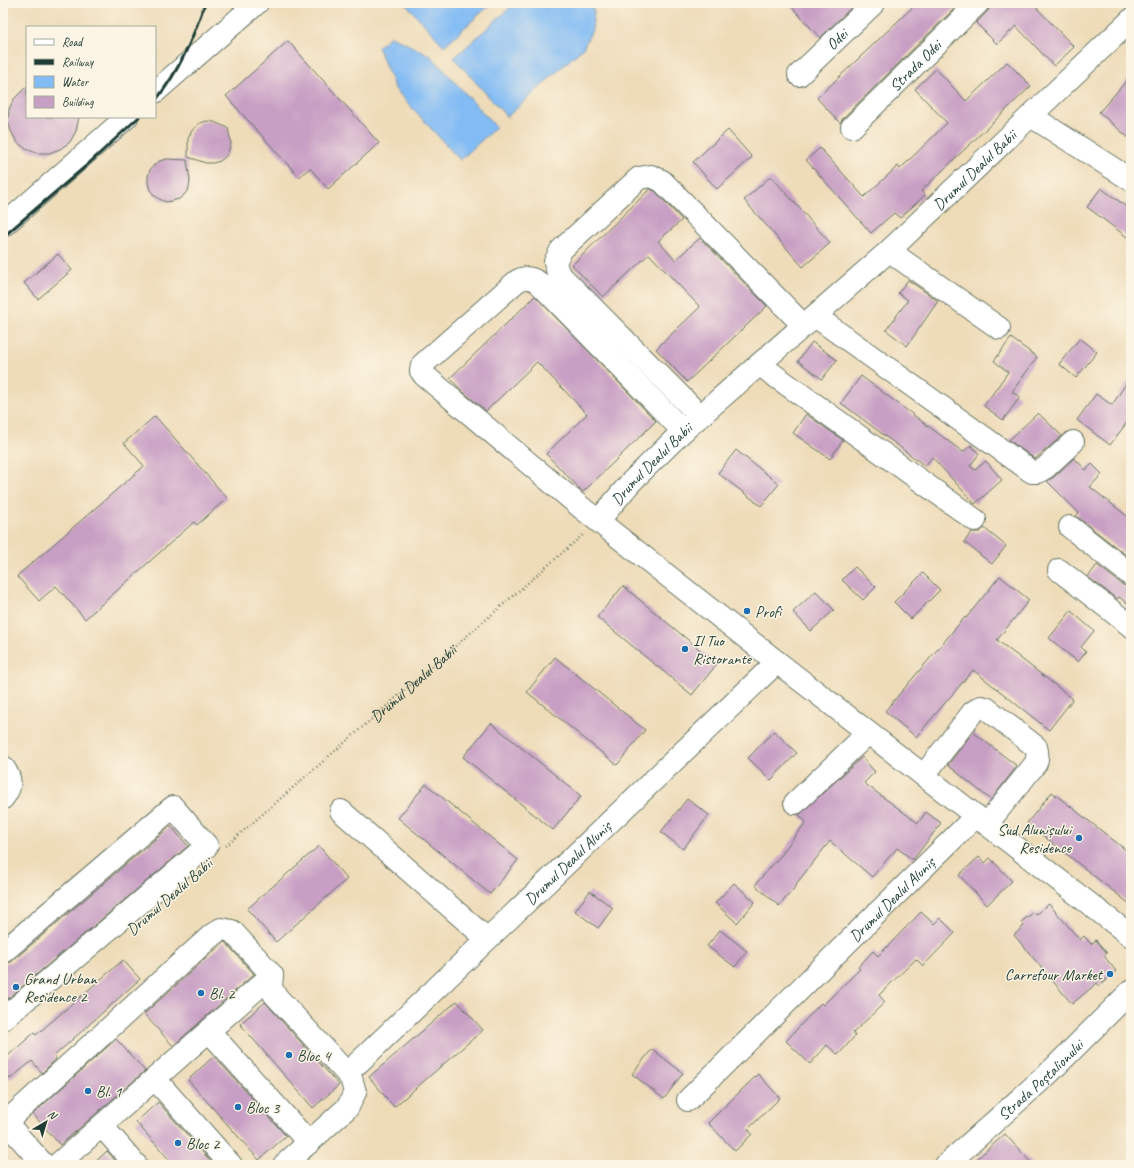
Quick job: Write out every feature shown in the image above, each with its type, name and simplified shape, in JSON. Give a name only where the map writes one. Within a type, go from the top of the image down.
[{"type":"street","points":[[156,91],[257,3]]},
{"type":"street","name":"Odei","points":[[799,75],[874,3]]},
{"type":"street","name":"Strada Odei","points":[[852,127],[978,3]]},
{"type":"street","name":"Drumul Dealul Babii","points":[[599,520],[631,482],[684,431],[890,250],[1131,20]]},
{"type":"street","points":[[1031,116],[1131,180]]},
{"type":"street","points":[[3,226],[126,118]]},
{"type":"street","points":[[700,416],[558,273],[555,262],[561,250],[639,178],[651,176],[662,181],[810,321],[1032,472],[1038,472],[1045,468],[1073,442]]},
{"type":"street","points":[[890,250],[998,328]]},
{"type":"street","points":[[684,431],[538,282],[532,278],[523,278],[517,281],[422,365],[421,371],[424,375],[583,509],[599,520],[777,662],[1131,936]]},
{"type":"street","points":[[760,365],[975,520]]},
{"type":"street","points":[[1070,527],[1131,575]]},
{"type":"street","points":[[1059,570],[1131,626]]},
{"type":"street","name":"Drumul Dealul Aluniș","points":[[358,1063],[777,662]]},
{"type":"street","name":"Drumul Dealul Aluniș","points":[[688,1100],[860,930],[981,820],[1036,763],[1038,753],[1036,747],[986,708],[981,707],[973,712],[924,775]]},
{"type":"street","points":[[795,803],[868,732]]},
{"type":"street","points":[[3,767],[9,775],[10,784],[8,792],[3,798]]},
{"type":"street","points":[[3,952],[173,807],[207,846],[3,1019]]},
{"type":"street","points":[[341,811],[487,939]]},
{"type":"street","points":[[44,1165],[4,1121],[212,935],[222,929],[232,931],[272,975],[271,986],[274,994],[351,1078],[355,1092],[348,1108],[284,1165]]},
{"type":"street","points":[[58,1165],[272,975]]},
{"type":"street","name":"Strada Poștalionului","points":[[946,1165],[1050,1072],[1131,991]]},
{"type":"street","points":[[209,1031],[309,1143]]},
{"type":"street","points":[[155,1079],[231,1165]]},
{"type":"street","points":[[102,1126],[136,1165]]},
{"type":"path","name":"Drumul Dealul Babii","points":[[226,847],[599,520]]},
{"type":"water","points":[[405,3],[492,3],[444,46]]},
{"type":"water","points":[[515,3],[589,3],[594,11],[592,30],[583,48],[507,117],[454,58]]},
{"type":"water","points":[[391,36],[431,56],[496,127],[460,160],[395,89],[378,47]]},
{"type":"building","points":[[788,3],[856,3],[820,38]]},
{"type":"building","points":[[917,3],[960,3],[843,118],[840,123],[817,98]]},
{"type":"building","points":[[990,3],[1032,3],[1074,47],[1054,66],[1016,26],[997,44],[976,23],[987,12],[990,7]]},
{"type":"building","points":[[288,41],[379,143],[328,189],[310,168],[299,177],[226,96]]},
{"type":"building","points":[[1007,62],[1031,86],[921,191],[925,195],[900,218],[894,213],[871,233],[806,160],[820,148],[864,197],[898,166],[900,169],[947,123],[915,89],[936,69],[966,101]]},
{"type":"building","points":[[1131,76],[1131,140],[1099,112]]},
{"type":"building","points":[[26,87],[26,118],[79,118],[76,131],[70,142],[60,149],[49,153],[37,153],[26,149],[17,142],[8,121],[9,109],[14,99]]},
{"type":"building","points":[[207,121],[214,122],[228,128],[231,143],[226,156],[220,161],[213,163],[206,163],[188,157],[188,139],[191,132],[200,123]]},
{"type":"building","points":[[728,130],[752,157],[717,189],[693,162]]},
{"type":"building","points":[[166,159],[187,160],[190,181],[189,188],[185,194],[179,199],[166,202],[159,199],[150,190],[148,176],[154,165]]},
{"type":"building","points":[[771,176],[830,243],[803,267],[744,200]]},
{"type":"building","points":[[1101,188],[1131,210],[1131,240],[1087,207]]},
{"type":"building","points":[[650,189],[655,191],[682,220],[658,241],[675,260],[700,238],[767,306],[687,382],[656,349],[700,307],[649,254],[603,297],[572,265]]},
{"type":"building","points":[[58,254],[72,270],[38,299],[24,283]]},
{"type":"building","points":[[908,280],[938,301],[907,346],[886,330],[908,300],[898,293]]},
{"type":"building","points":[[535,296],[656,421],[583,492],[546,454],[587,414],[537,362],[486,411],[462,391],[450,378]]},
{"type":"building","points":[[1011,338],[1037,357],[1012,392],[1020,397],[1003,420],[984,406],[1008,372],[994,361]]},
{"type":"building","points":[[1080,338],[1097,352],[1076,378],[1059,364]]},
{"type":"building","points":[[812,342],[837,360],[822,379],[798,361]]},
{"type":"building","points":[[861,376],[963,452],[971,445],[979,454],[970,466],[975,470],[986,461],[1002,480],[975,504],[932,457],[925,466],[841,403]]},
{"type":"building","points":[[1131,376],[1131,417],[1110,445],[1077,420],[1096,394],[1112,405]]},
{"type":"building","points":[[1038,413],[1062,436],[1035,459],[1009,440]]},
{"type":"building","points":[[806,414],[843,440],[830,459],[793,433]]},
{"type":"building","points":[[155,416],[227,498],[197,525],[194,522],[85,619],[56,586],[39,601],[17,576],[144,466],[124,443]]},
{"type":"building","points":[[736,450],[779,484],[761,506],[718,473]]},
{"type":"building","points":[[1074,458],[1086,470],[1092,464],[1102,474],[1090,487],[1131,519],[1131,559],[1076,516],[1079,513],[1047,481],[1054,477]]},
{"type":"building","points":[[984,528],[1006,546],[992,564],[964,542],[972,532],[980,532]]},
{"type":"building","points":[[1097,565],[1123,585],[1131,587],[1131,606],[1119,597],[1117,599],[1088,577]]},
{"type":"building","points":[[855,567],[876,587],[863,600],[842,580]]},
{"type":"building","points":[[923,573],[940,590],[911,619],[894,602]]},
{"type":"building","points":[[1000,576],[1029,600],[997,640],[1073,699],[1049,730],[973,670],[916,737],[885,711],[965,617],[966,618]]},
{"type":"building","points":[[623,586],[717,664],[692,695],[597,617]]},
{"type":"building","points":[[816,591],[834,610],[811,631],[793,612]]},
{"type":"building","points":[[1071,611],[1094,631],[1081,647],[1086,652],[1078,662],[1049,638]]},
{"type":"building","points":[[555,657],[645,730],[617,765],[527,692]]},
{"type":"building","points":[[491,723],[581,796],[553,830],[463,757]]},
{"type":"building","points":[[774,731],[797,753],[771,780],[748,758]]},
{"type":"building","points":[[973,732],[1017,766],[991,800],[948,765]]},
{"type":"building","points":[[862,757],[875,772],[864,783],[918,823],[926,812],[941,823],[913,860],[897,848],[872,877],[830,841],[779,906],[755,885],[784,852],[806,822],[799,815]]},
{"type":"building","points":[[426,784],[518,860],[490,894],[398,818]]},
{"type":"building","name":"Sud Alunișului Residence","points":[[1052,792],[1131,854],[1131,905],[1027,823]]},
{"type":"building","points":[[687,799],[709,815],[683,849],[661,832]]},
{"type":"building","points":[[171,826],[188,846],[3,1003],[3,964],[11,962]]},
{"type":"building","points":[[319,846],[347,879],[276,942],[247,909]]},
{"type":"building","points":[[979,857],[985,863],[990,858],[1012,881],[987,905],[959,875]]},
{"type":"building","points":[[734,883],[755,902],[737,923],[715,903]]},
{"type":"building","points":[[590,891],[613,908],[598,928],[575,911]]},
{"type":"building","points":[[1049,904],[1080,940],[1084,936],[1091,944],[1096,940],[1107,953],[1104,956],[1116,971],[1099,986],[1097,983],[1072,1004],[1014,935],[1024,926],[1021,922],[1034,912],[1036,915]]},
{"type":"building","points":[[921,912],[934,924],[940,918],[955,933],[923,966],[916,959],[879,995],[885,1002],[853,1033],[855,1036],[838,1055],[827,1045],[810,1064],[786,1041],[821,1003],[823,1005],[860,969],[858,967],[873,951],[878,956]]},
{"type":"building","points":[[720,930],[747,951],[735,967],[707,946]]},
{"type":"building","name":"Bl. 2","points":[[224,942],[254,974],[173,1046],[144,1014]]},
{"type":"building","points":[[123,960],[140,979],[54,1056],[56,1059],[42,1073],[32,1061],[10,1079],[3,1071],[3,1060],[34,1033],[36,1035]]},
{"type":"building","points":[[457,1001],[483,1030],[394,1107],[369,1077]]},
{"type":"building","name":"Bloc 4","points":[[265,1002],[339,1085],[313,1108],[240,1024]]},
{"type":"building","name":"Bl. 1","points":[[116,1039],[145,1071],[60,1145],[33,1114]]},
{"type":"building","points":[[652,1049],[683,1073],[664,1099],[632,1074]]},
{"type":"building","name":"Bloc 3","points":[[214,1056],[286,1136],[259,1160],[188,1080]]},
{"type":"building","points":[[758,1074],[780,1098],[748,1129],[752,1134],[735,1151],[708,1123]]},
{"type":"building","name":"Bloc 2","points":[[158,1102],[214,1165],[174,1165],[136,1122]]},
{"type":"building","points":[[1005,1134],[1033,1165],[970,1165]]},
{"type":"building","points":[[107,1151],[119,1165],[92,1165]]},
{"type":"railway","points":[[156,100],[164,90],[178,66],[196,29],[205,3]]},
{"type":"railway","points":[[3,237],[86,166],[138,118]]},
{"type":"place","name":"Profi","points":[[747,611]]},
{"type":"place","name":"Il Tuo Ristorante","points":[[685,649]]},
{"type":"place","name":"Sud Alunișului Residence","points":[[1079,838]]},
{"type":"place","name":"Carrefour Market","points":[[1110,974]]},
{"type":"place","name":"Grand Urban Residence 2","points":[[16,987]]},
{"type":"place","name":"Bl. 2","points":[[201,993]]},
{"type":"place","name":"Bloc 4","points":[[289,1055]]},
{"type":"place","name":"Bl. 1","points":[[88,1091]]},
{"type":"place","name":"Bloc 3","points":[[238,1107]]},
{"type":"place","name":"Bloc 2","points":[[178,1143]]}]
